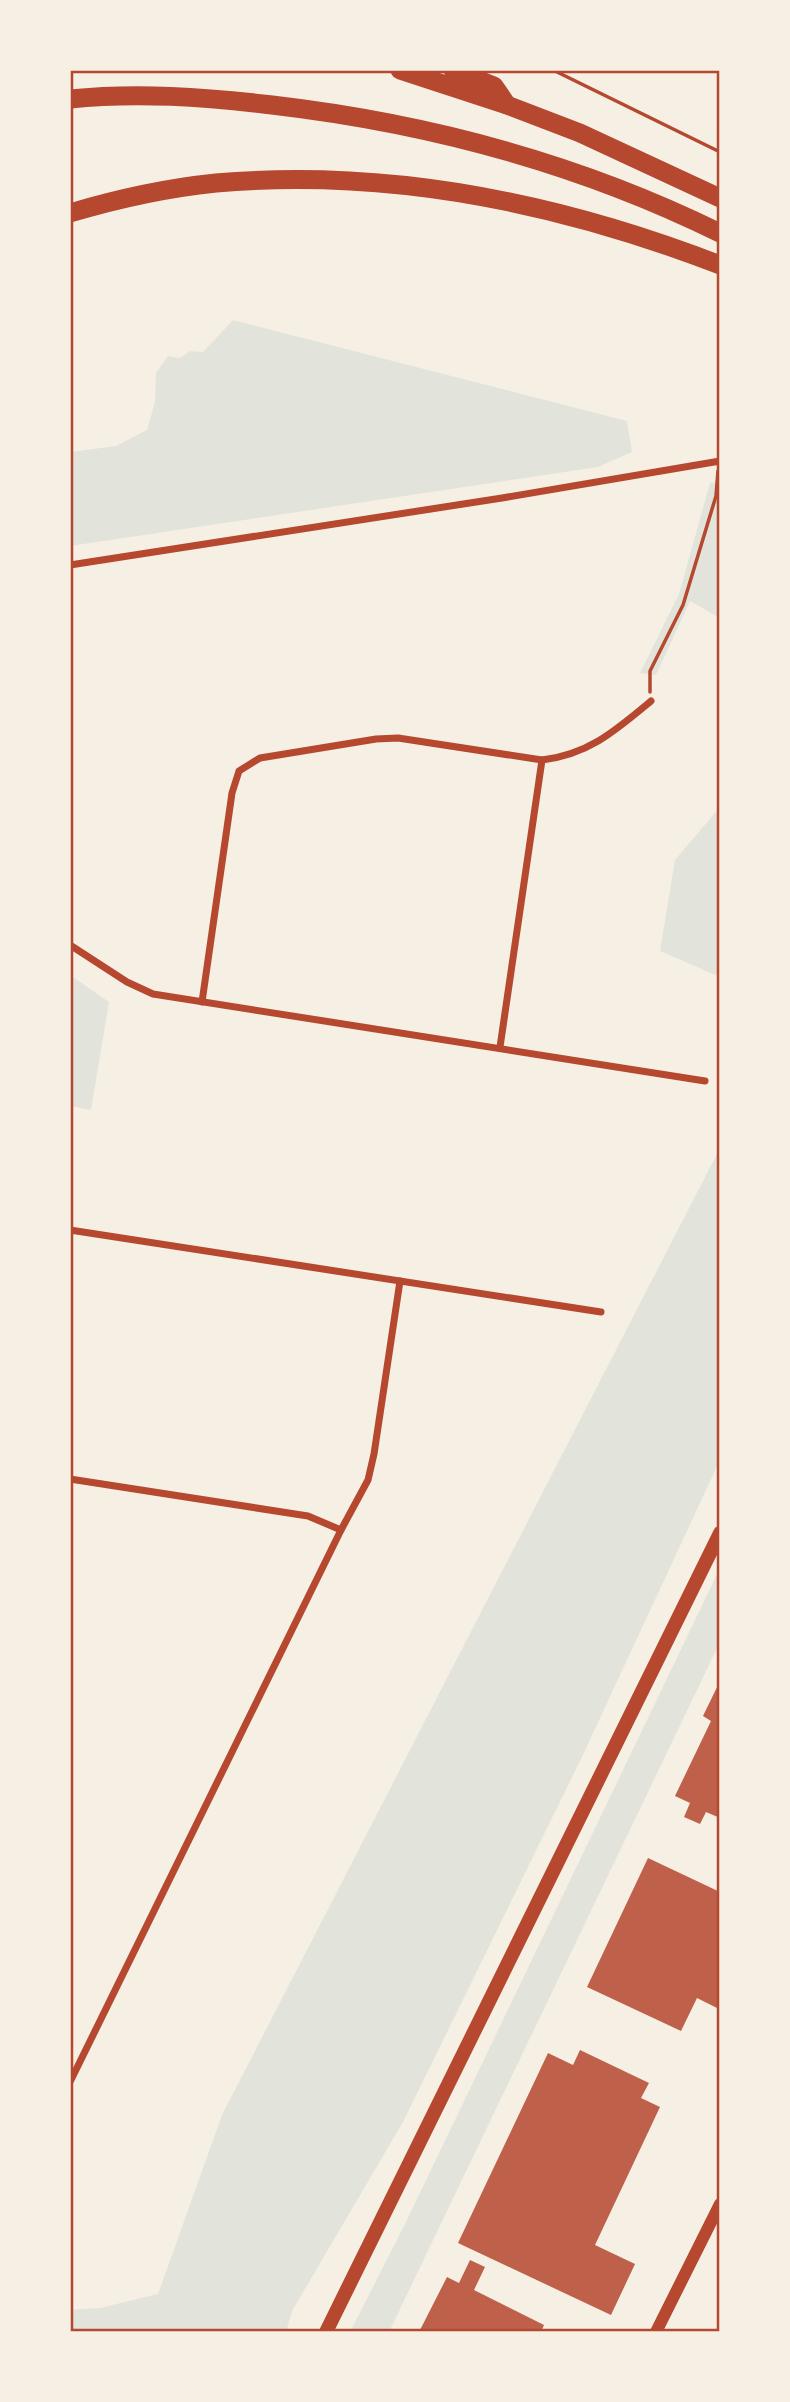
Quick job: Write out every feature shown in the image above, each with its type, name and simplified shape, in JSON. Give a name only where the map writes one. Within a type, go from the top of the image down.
[{"type":"highway","points":[[400,70],[507,105],[580,133],[720,198]]},
{"type":"highway","points":[[453,70],[494,86],[507,105]]},
{"type":"highway","points":[[70,99],[176,96],[309,109],[388,122],[491,146],[536,161],[648,201],[720,233]]},
{"type":"highway","points":[[70,213],[106,203],[213,184],[264,180],[375,183],[496,199],[559,212],[677,248],[720,265]]},
{"type":"main road","points":[[326,2332],[720,1533]]},
{"type":"street","points":[[70,565],[720,461]]},
{"type":"street","points":[[202,1002],[232,793],[239,771],[260,758],[376,739],[398,738],[542,760],[566,757],[592,746],[651,701]]},
{"type":"street","points":[[500,1047],[542,760]]},
{"type":"street","points":[[70,945],[127,982],[153,994],[705,1081]]},
{"type":"street","points":[[70,1230],[601,1312]]},
{"type":"street","points":[[70,2082],[368,1480],[400,1281]]},
{"type":"street","points":[[70,1479],[308,1516],[341,1530]]},
{"type":"street","points":[[656,2332],[720,2204]]},
{"type":"path","points":[[553,70],[720,152]]},
{"type":"path","points":[[651,701],[650,671],[683,605],[716,496],[720,461]]},
{"type":"shaded area","points":[[233,320],[627,421],[632,452],[598,467],[70,546],[70,452],[116,446],[147,430],[155,402],[156,373],[168,356],[180,358],[190,351],[203,352]]},
{"type":"shaded area","points":[[720,482],[720,618],[690,601],[656,675],[640,673],[679,594],[710,483]]},
{"type":"shaded area","points":[[720,807],[720,977],[660,951],[675,860]]},
{"type":"shaded area","points":[[70,975],[109,1002],[91,1110],[70,1106]]},
{"type":"shaded area","points":[[720,1148],[720,1460],[581,1759],[403,2122],[292,2311],[286,2332],[70,2332],[70,2310],[100,2308],[158,2294],[222,2115]]},
{"type":"shaded area","points":[[720,1568],[720,1642],[389,2332],[350,2332],[405,2224]]},
{"type":"building","points":[[720,1681],[720,1818],[706,1812],[700,1824],[684,1817],[690,1803],[675,1796],[711,1721],[703,1716]]},
{"type":"building","points":[[648,1858],[720,1892],[720,2002],[717,2008],[697,1998],[681,2031],[587,1987]]},
{"type":"building","points":[[580,2050],[649,2083],[641,2098],[660,2107],[595,2245],[635,2264],[611,2315],[458,2243],[548,2053],[573,2065]]},
{"type":"building","points":[[470,2260],[485,2267],[474,2290],[544,2325],[541,2332],[419,2332],[447,2277],[459,2283]]}]
